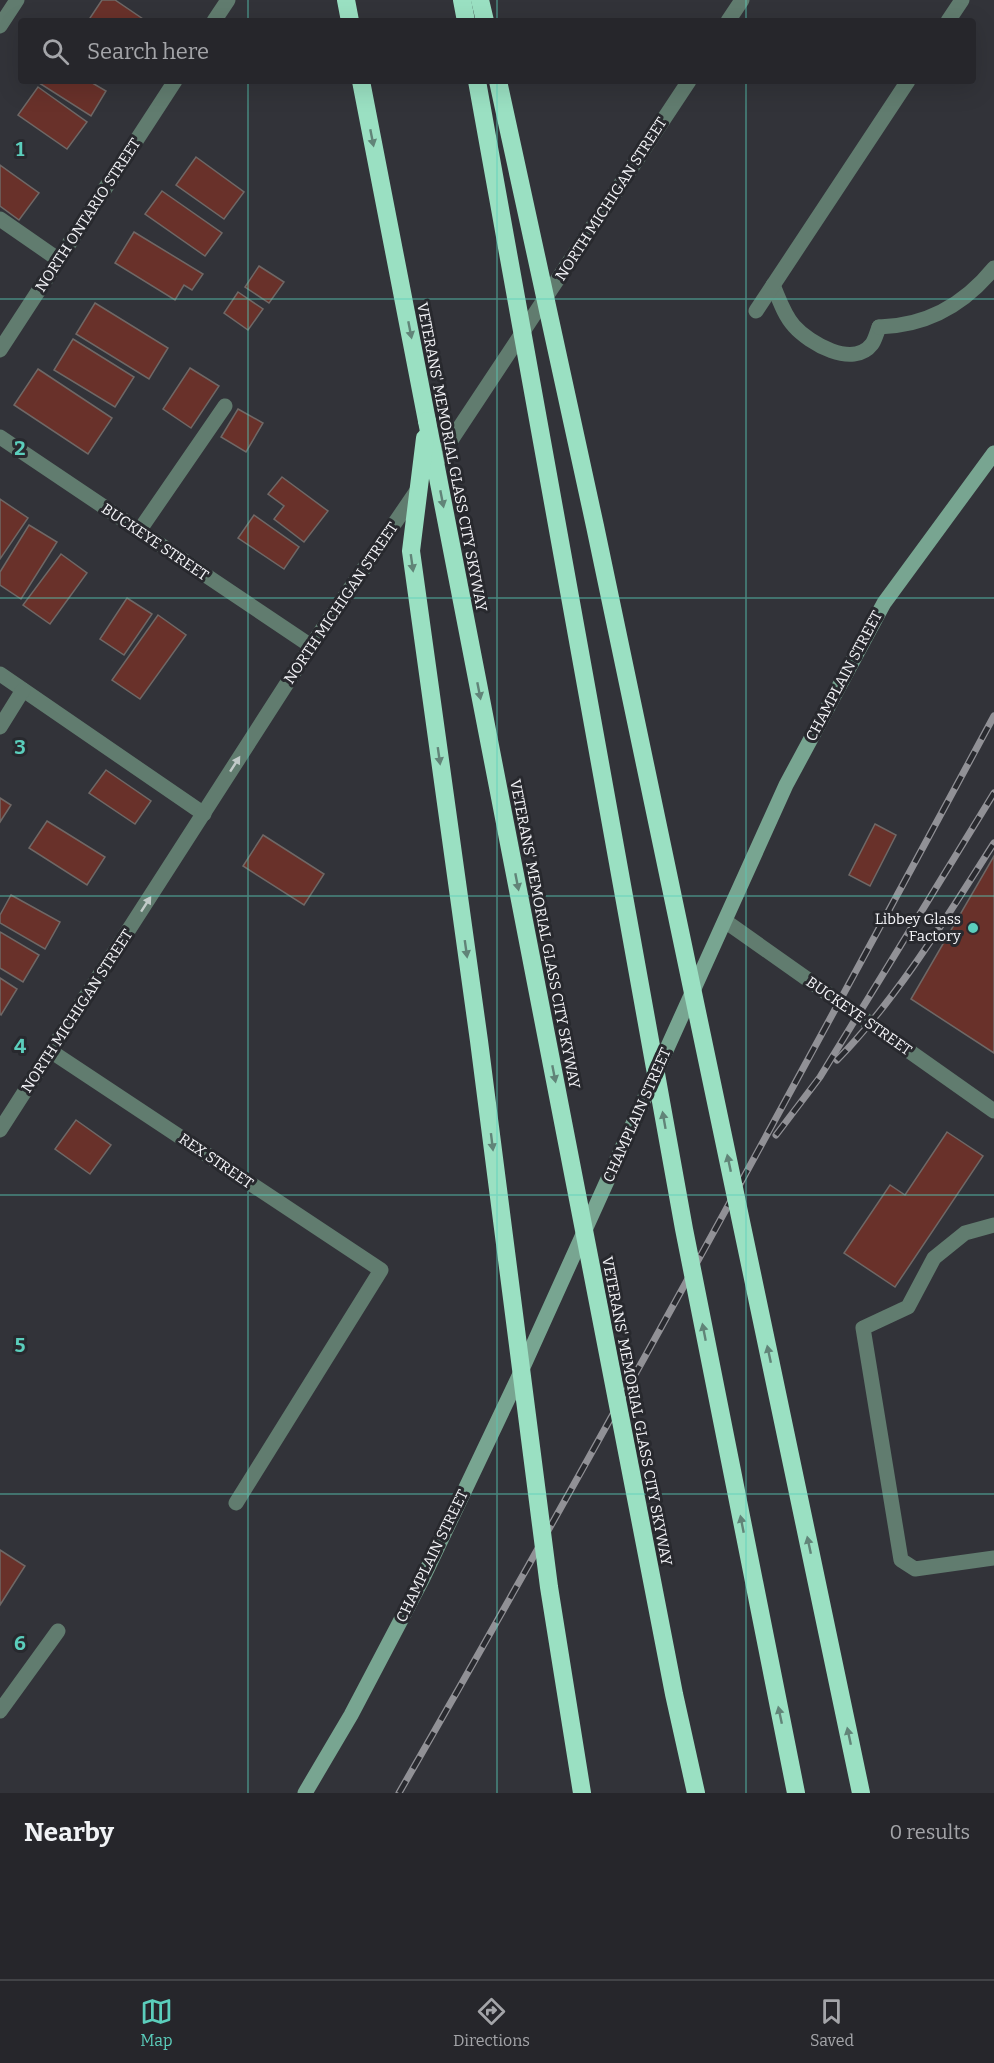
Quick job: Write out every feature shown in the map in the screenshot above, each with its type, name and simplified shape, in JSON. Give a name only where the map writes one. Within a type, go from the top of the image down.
[{"type":"highway","points":[[346,0],[349,18]]},
{"type":"highway","points":[[462,0],[465,18]]},
{"type":"highway","points":[[480,0],[483,18]]},
{"type":"highway","name":"VETERANS' MEMORIAL GLASS CITY SKYWAY","points":[[362,84],[671,1682],[696,1793]]},
{"type":"highway","points":[[478,84],[684,1229],[796,1793]]},
{"type":"highway","points":[[499,84],[595,526],[861,1793]]},
{"type":"highway","points":[[427,421],[411,551],[479,1041],[548,1575],[582,1793]]},
{"type":"main road","name":"CHAMPLAIN STREET","points":[[305,1793],[351,1716],[423,1578],[519,1376],[786,785],[884,603],[994,453]]},
{"type":"street","points":[[0,26],[17,0]]},
{"type":"street","points":[[216,18],[228,0]]},
{"type":"street","points":[[730,18],[742,0]]},
{"type":"street","points":[[950,18],[962,0]]},
{"type":"street","name":"NORTH ONTARIO STREET","points":[[0,350],[173,84]]},
{"type":"street","name":"NORTH MICHIGAN STREET","points":[[0,1130],[311,646],[497,374],[686,84]]},
{"type":"street","points":[[756,311],[906,84]]},
{"type":"street","points":[[0,219],[58,260]]},
{"type":"street","points":[[773,285],[794,327],[815,343],[837,354],[858,353],[871,345],[879,327],[896,327],[934,317],[961,302],[994,268]]},
{"type":"street","points":[[139,531],[225,406]]},
{"type":"street","name":"BUCKEYE STREET","points":[[0,437],[311,646]]},
{"type":"street","points":[[0,674],[204,814]]},
{"type":"street","points":[[0,727],[23,690]]},
{"type":"street","name":"BUCKEYE STREET","points":[[724,921],[994,1111]]},
{"type":"street","name":"REX STREET","points":[[51,1052],[381,1270],[236,1503]]},
{"type":"street","points":[[994,1225],[965,1233],[934,1258],[908,1307],[863,1328],[901,1560],[915,1569],[994,1558]]},
{"type":"street","points":[[0,1711],[58,1631]]},
{"type":"building","points":[[102,0],[115,0],[142,18],[90,18]]},
{"type":"building","points":[[41,84],[94,84],[106,91],[91,116]]},
{"type":"building","points":[[38,87],[87,122],[67,149],[18,115]]},
{"type":"building","points":[[196,157],[244,192],[224,219],[176,185]]},
{"type":"building","points":[[0,165],[39,193],[19,220],[0,206]]},
{"type":"building","points":[[162,191],[222,233],[205,256],[145,214]]},
{"type":"building","points":[[134,232],[203,274],[192,290],[184,285],[175,300],[115,263]]},
{"type":"building","points":[[259,266],[284,282],[269,303],[245,287]]},
{"type":"building","points":[[238,292],[263,309],[248,330],[224,313]]},
{"type":"building","points":[[95,303],[168,348],[149,379],[76,334]]},
{"type":"building","points":[[73,339],[134,377],[115,407],[54,370]]},
{"type":"building","points":[[190,368],[219,386],[191,428],[163,409]]},
{"type":"building","points":[[38,369],[112,418],[88,454],[14,405]]},
{"type":"building","points":[[238,409],[263,423],[246,452],[221,437]]},
{"type":"building","points":[[282,477],[328,511],[304,542],[274,519],[284,506],[268,494]]},
{"type":"building","points":[[0,499],[28,518],[0,559]]},
{"type":"building","points":[[254,515],[299,547],[284,569],[238,538]]},
{"type":"building","points":[[29,525],[57,542],[21,599],[0,585],[0,572]]},
{"type":"building","points":[[61,554],[87,573],[50,624],[23,605]]},
{"type":"building","points":[[127,598],[152,614],[124,655],[100,639]]},
{"type":"building","points":[[158,615],[186,635],[140,699],[112,680]]},
{"type":"building","points":[[106,770],[151,801],[135,824],[89,793]]},
{"type":"building","points":[[0,798],[11,805],[0,822]]},
{"type":"building","points":[[47,821],[105,857],[87,885],[29,848]]},
{"type":"building","points":[[875,824],[896,835],[870,886],[849,875]]},
{"type":"building","points":[[263,835],[324,874],[304,905],[243,866]]},
{"type":"building","name":"Libbey Glass Factory","points":[[994,856],[994,1053],[911,999]]},
{"type":"building","points":[[11,895],[60,922],[45,949],[0,923],[0,915]]},
{"type":"building","points":[[0,932],[39,955],[23,982],[0,968]]},
{"type":"building","points":[[0,978],[17,989],[1,1015],[0,1014]]},
{"type":"building","points":[[76,1120],[111,1145],[90,1174],[55,1149]]},
{"type":"building","points":[[947,1132],[983,1156],[895,1287],[844,1253],[890,1185],[905,1195]]},
{"type":"building","points":[[0,1550],[25,1566],[0,1605]]},
{"type":"railway","points":[[399,1793],[626,1391],[994,716]]},
{"type":"railway","points":[[776,1135],[820,1077],[994,793]]},
{"type":"railway","points":[[837,1060],[901,984],[994,843]]},
{"type":"place","name":"Libbey Glass Factory","points":[[973,928]]}]
